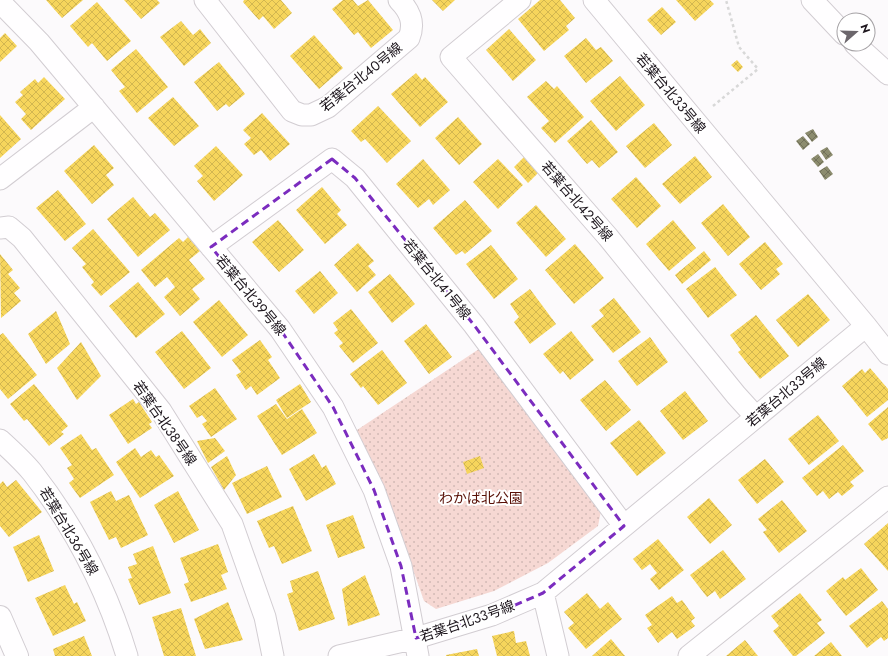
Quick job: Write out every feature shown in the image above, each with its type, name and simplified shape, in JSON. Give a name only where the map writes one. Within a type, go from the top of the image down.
[{"type":"street","name":"若葉台北40号線","points":[[205,0],[292,111],[302,116],[311,115],[328,107],[409,38],[412,26],[410,16],[399,0]]},
{"type":"street","name":"若葉台北42号線","points":[[520,0],[451,57],[608,237],[736,395],[756,417]]},
{"type":"street","name":"若葉台北33号線","points":[[339,656],[417,647],[542,593],[866,326],[594,0]]},
{"type":"street","points":[[812,0],[836,26]]},
{"type":"street","name":"若葉台北39号線","points":[[0,2],[39,42],[280,329],[333,407],[374,490],[401,566],[417,647]]},
{"type":"street","points":[[864,52],[888,74]]},
{"type":"street","points":[[0,179],[94,107]]},
{"type":"street","name":"若葉台北41号線","points":[[211,247],[332,159],[355,178],[474,325],[624,526]]},
{"type":"street","name":"若葉台北38号線","points":[[0,228],[9,227],[22,238],[161,410],[232,524],[265,617],[273,656]]},
{"type":"street","points":[[866,326],[888,354]]},
{"type":"street","name":"若葉台北36号線","points":[[0,440],[32,472],[63,517],[88,558],[105,593],[127,656]]},
{"type":"street","points":[[689,656],[888,497]]},
{"type":"street","points":[[542,593],[558,656]]},
{"type":"street","points":[[0,617],[17,656]]},
{"type":"path","points":[[695,121],[758,70],[739,47],[726,0]]},
{"type":"highlighted area","points":[[332,159],[355,178],[474,325],[624,526],[543,593],[492,615],[416,638],[401,566],[374,490],[333,407],[280,329],[211,247]]},
{"type":"green space","name":"わかば北公園","points":[[479,349],[601,511],[598,526],[548,563],[494,591],[436,609],[424,601],[390,504],[357,430]]},
{"type":"building: 住宅","points":[[46,0],[83,0],[62,18]]},
{"type":"building: 住宅","points":[[124,0],[157,0],[160,3],[141,19]]},
{"type":"building: 住宅","points":[[244,0],[281,0],[292,13],[274,29],[263,16],[259,20],[243,2]]},
{"type":"building: 住宅","points":[[343,0],[353,0],[358,6],[368,0],[393,30],[371,48],[358,32],[354,35],[332,9]]},
{"type":"building: 住宅","points":[[432,0],[455,0],[443,11]]},
{"type":"building: 住宅","points":[[540,0],[560,0],[575,18],[566,26],[569,30],[544,51],[518,19]]},
{"type":"building: 住宅","points":[[676,0],[710,0],[714,4],[695,21]]},
{"type":"building: 住宅","points":[[97,2],[131,41],[107,61],[92,43],[88,47],[70,26]]},
{"type":"building: 住宅","points":[[662,7],[676,22],[661,35],[647,20]]},
{"type":"building: 住宅","points":[[181,21],[193,35],[200,29],[211,43],[184,66],[160,37]]},
{"type":"building: 住宅","points":[[509,29],[536,60],[513,81],[486,50]]},
{"type":"building: 住宅","points":[[5,33],[17,46],[0,62],[0,38]]},
{"type":"building: 住宅","points":[[314,35],[343,68],[319,89],[290,56]]},
{"type":"building: 住宅","points":[[586,38],[596,50],[601,47],[613,61],[586,83],[564,56]]},
{"type":"building: 住宅","points":[[136,49],[168,87],[137,113],[119,91],[125,87],[111,70]]},
{"type":"building: 住宅","points":[[737,60],[743,67],[738,72],[731,65]]},
{"type":"building: 住宅","points":[[219,62],[245,94],[229,107],[226,104],[217,111],[194,82]]},
{"type":"building: 住宅","points":[[416,73],[422,80],[425,77],[448,102],[420,127],[391,94]]},
{"type":"building: 住宅","points":[[620,76],[645,105],[616,131],[590,101]]},
{"type":"building: 住宅","points":[[44,77],[65,99],[31,130],[21,119],[26,114],[15,102],[23,95],[20,92],[35,79],[38,83]]},
{"type":"building: 住宅","points":[[546,81],[554,89],[557,86],[584,117],[555,143],[541,128],[549,121],[527,97]]},
{"type":"building: 住宅","points":[[173,97],[199,126],[174,146],[148,118]]},
{"type":"building: 住宅","points":[[378,106],[411,141],[387,163],[365,139],[361,142],[351,131]]},
{"type":"building: 住宅","points":[[262,113],[290,144],[270,161],[261,150],[254,155],[244,144],[251,138],[243,130]]},
{"type":"building: 住宅","points":[[0,115],[21,139],[0,158]]},
{"type":"building: 住宅","points":[[458,117],[482,144],[459,165],[435,138]]},
{"type":"building: 住宅","points":[[591,120],[618,152],[599,168],[592,160],[587,164],[567,141]]},
{"type":"building: 住宅","points":[[654,123],[672,145],[645,168],[626,146]]},
{"type":"building: 住宅","points":[[94,145],[114,168],[106,175],[114,185],[92,204],[64,171]]},
{"type":"building: 住宅","points":[[216,146],[243,175],[214,201],[197,181],[203,176],[194,166]]},
{"type":"building: 住宅","points":[[695,156],[712,177],[680,204],[662,184]]},
{"type":"building: 住宅","points":[[524,157],[538,173],[528,183],[514,167]]},
{"type":"building: 住宅","points":[[423,159],[450,190],[433,205],[429,199],[418,208],[396,184]]},
{"type":"building: 住宅","points":[[498,159],[523,185],[498,209],[473,182]]},
{"type":"building: 住宅","points":[[636,177],[661,206],[637,228],[611,199]]},
{"type":"building: 住宅","points":[[322,187],[341,210],[337,214],[347,225],[325,244],[296,210]]},
{"type":"building: 住宅","points":[[58,190],[86,224],[65,241],[36,208]]},
{"type":"building: 住宅","points":[[133,197],[150,217],[155,213],[170,230],[138,257],[107,219]]},
{"type":"building: 住宅","points":[[465,200],[492,231],[465,254],[462,251],[456,255],[433,228]]},
{"type":"building: 住宅","points":[[723,204],[750,237],[728,256],[701,223]]},
{"type":"building: 住宅","points":[[536,205],[566,239],[546,257],[516,223]]},
{"type":"building: 住宅","points":[[278,220],[304,250],[279,272],[252,242]]},
{"type":"building: 住宅","points":[[673,220],[696,248],[669,271],[646,244]]},
{"type":"building: 住宅","points":[[93,229],[130,272],[101,296],[91,285],[94,282],[82,267],[86,264],[72,248]]},
{"type":"building: 住宅","points":[[188,237],[200,251],[189,260],[205,279],[192,289],[200,299],[180,316],[164,297],[175,287],[167,277],[155,287],[141,270],[179,238],[183,242]]},
{"type":"building: 住宅","points":[[765,242],[783,264],[776,269],[780,274],[761,290],[739,264]]},
{"type":"building: 住宅","points":[[358,243],[374,261],[368,266],[376,275],[357,292],[334,265]]},
{"type":"building: 住宅","points":[[575,244],[604,278],[574,304],[545,270]]},
{"type":"building: 住宅","points":[[491,245],[518,279],[494,299],[466,264]]},
{"type":"building: 住宅","points":[[704,251],[711,260],[682,284],[675,275]]},
{"type":"building: 住宅","points":[[0,254],[13,270],[8,274],[20,288],[14,293],[21,301],[1,318]]},
{"type":"building: 住宅","points":[[715,267],[737,295],[708,318],[686,289]]},
{"type":"building: 住宅","points":[[320,271],[338,293],[314,314],[295,291]]},
{"type":"building: 住宅","points":[[390,274],[415,304],[392,323],[368,292]]},
{"type":"building: 住宅","points":[[138,282],[165,314],[136,338],[109,306]]},
{"type":"building: 住宅","points":[[530,289],[556,324],[530,344],[514,322],[519,317],[510,304]]},
{"type":"building: 住宅","points":[[808,294],[830,320],[798,347],[776,320]]},
{"type":"building: 住宅","points":[[614,298],[641,332],[613,353],[591,326],[604,316],[599,310]]},
{"type":"building: 住宅","points":[[219,300],[248,335],[222,357],[193,322]]},
{"type":"building: 住宅","points":[[351,309],[378,343],[353,363],[339,346],[343,343],[334,333],[338,330],[333,323]]},
{"type":"building: 住宅","points":[[56,311],[70,344],[46,364],[28,334]]},
{"type":"building: 住宅","points":[[756,315],[789,356],[760,379],[738,352],[741,350],[730,335]]},
{"type":"building: 住宅","points":[[426,324],[452,357],[429,374],[404,341]]},
{"type":"building: 住宅","points":[[182,331],[211,368],[184,389],[155,352]]},
{"type":"building: 住宅","points":[[571,331],[594,360],[570,380],[563,371],[560,374],[543,354]]},
{"type":"building: 住宅","points":[[3,333],[37,375],[8,399],[0,389],[0,335]]},
{"type":"building: 住宅","points":[[650,337],[668,362],[637,386],[618,361]]},
{"type":"building: 住宅","points":[[260,340],[272,357],[268,360],[280,378],[257,395],[251,386],[246,390],[236,375],[241,372],[232,360]]},
{"type":"building: 住宅","points":[[81,342],[101,376],[77,400],[57,368]]},
{"type":"building: 住宅","points":[[382,350],[407,383],[378,405],[363,386],[361,388],[350,374]]},
{"type":"building: 住宅","points":[[870,368],[888,389],[888,400],[867,417],[842,386],[862,369],[865,373]]},
{"type":"building: 住宅","points":[[605,380],[631,410],[606,431],[580,400]]},
{"type":"building: 住宅","points":[[34,384],[68,426],[61,432],[64,434],[49,446],[27,419],[24,421],[10,404]]},
{"type":"building: 住宅","points":[[300,384],[311,402],[287,418],[276,400]]},
{"type":"building: 住宅","points":[[215,388],[237,419],[211,437],[202,424],[207,421],[202,415],[197,418],[189,406]]},
{"type":"building: 住宅","points":[[685,391],[708,421],[683,440],[660,411]]},
{"type":"building: 住宅","points":[[133,399],[136,404],[139,402],[152,422],[149,424],[152,428],[128,444],[109,415]]},
{"type":"building: 住宅","points":[[276,404],[287,419],[302,409],[317,433],[282,455],[257,416]]},
{"type":"building: 住宅","points":[[888,407],[888,438],[882,441],[868,424]]},
{"type":"building: 住宅","points":[[818,415],[839,441],[809,465],[788,439]]},
{"type":"building: 住宅","points":[[639,420],[666,453],[637,476],[610,443]]},
{"type":"building: 住宅","points":[[81,434],[92,450],[96,448],[114,475],[80,498],[69,483],[74,479],[67,468],[72,465],[60,448]]},
{"type":"building: 住宅","points":[[215,438],[225,451],[208,463],[197,441]]},
{"type":"building: 住宅","points":[[843,445],[864,471],[850,482],[854,486],[842,496],[838,492],[829,499],[823,491],[817,496],[802,478]]},
{"type":"building: 住宅","points":[[135,448],[141,457],[151,450],[156,457],[159,455],[174,476],[140,498],[116,462]]},
{"type":"building: 住宅","points":[[314,454],[322,468],[326,465],[336,484],[306,501],[289,469]]},
{"type":"building: 住宅","points":[[227,456],[236,475],[224,490],[211,467]]},
{"type":"building: 住宅","points":[[480,456],[484,468],[467,474],[463,462]]},
{"type":"building: 住宅","points":[[765,459],[784,482],[757,504],[738,480]]},
{"type":"building: 住宅","points":[[267,466],[282,497],[247,514],[232,483]]},
{"type":"building: 住宅","points":[[16,480],[42,512],[9,537],[0,526],[0,484],[3,481],[7,487]]},
{"type":"building: 住宅","points":[[111,491],[116,501],[129,495],[148,535],[121,548],[116,537],[109,540],[90,502]]},
{"type":"building: 住宅","points":[[178,491],[199,530],[174,543],[154,505]]},
{"type":"building: 住宅","points":[[709,498],[732,525],[710,544],[687,517]]},
{"type":"building: 住宅","points":[[782,500],[807,531],[779,553],[763,532],[767,530],[758,519]]},
{"type":"building: 住宅","points":[[293,506],[312,551],[282,564],[274,546],[269,548],[257,521]]},
{"type":"building: 住宅","points":[[353,515],[365,548],[338,558],[326,525]]},
{"type":"building: 住宅","points":[[888,523],[888,571],[864,544]]},
{"type":"building: 住宅","points":[[39,535],[54,571],[28,582],[13,547]]},
{"type":"building: 住宅","points":[[658,539],[684,570],[659,590],[650,579],[657,573],[650,564],[642,570],[633,559]]},
{"type":"building: 住宅","points":[[218,544],[228,572],[221,575],[227,589],[191,602],[184,584],[189,582],[180,558]]},
{"type":"building: 住宅","points":[[153,546],[171,593],[139,605],[128,579],[132,578],[128,567],[137,564],[133,554]]},
{"type":"building: 住宅","points":[[723,550],[746,579],[720,599],[715,591],[707,597],[690,575]]},
{"type":"building: 住宅","points":[[861,568],[878,590],[846,616],[826,591],[843,577],[845,580]]},
{"type":"building: 住宅","points":[[318,571],[335,619],[299,631],[287,594],[293,592],[290,581]]},
{"type":"building: 住宅","points":[[365,575],[380,615],[348,626],[342,589]]},
{"type":"building: 住宅","points":[[65,585],[74,604],[77,602],[86,621],[53,636],[35,598]]},
{"type":"building: 住宅","points":[[587,593],[600,609],[608,602],[622,619],[586,649],[568,628],[574,623],[564,612]]},
{"type":"building: 住宅","points":[[800,593],[822,620],[817,623],[825,633],[796,656],[793,656],[773,631],[779,626],[771,616]]},
{"type":"building: 住宅","points":[[672,596],[677,603],[682,600],[695,618],[691,621],[695,626],[677,639],[672,632],[658,643],[647,628],[652,625],[645,615]]},
{"type":"building: 住宅","points":[[882,601],[888,609],[888,638],[884,641],[881,637],[867,648],[849,626]]},
{"type":"building: 住宅","points":[[228,602],[243,640],[205,649],[194,619]]},
{"type":"building: 住宅","points":[[181,608],[196,656],[164,656],[152,617]]},
{"type":"building: 住宅","points":[[514,631],[516,643],[526,641],[530,656],[497,656],[492,636]]},
{"type":"building: 住宅","points":[[84,636],[92,656],[55,656],[53,649]]},
{"type":"building: 住宅","points":[[611,639],[625,656],[592,656]]},
{"type":"building: 住宅","points":[[745,640],[758,656],[726,656]]},
{"type":"building: 住宅","points":[[831,642],[842,656],[814,656]]},
{"type":"building: 住宅","points":[[477,649],[479,656],[446,656],[446,655]]},
{"type":"building: 工業","points":[[813,129],[818,137],[812,142],[805,133]]},
{"type":"building: 工業","points":[[803,136],[810,144],[803,150],[796,141]]},
{"type":"building: 工業","points":[[827,147],[833,155],[826,160],[820,151]]},
{"type":"building: 工業","points":[[818,154],[824,162],[818,167],[811,159]]},
{"type":"building: 工業","points":[[827,166],[833,174],[825,180],[819,171]]}]
